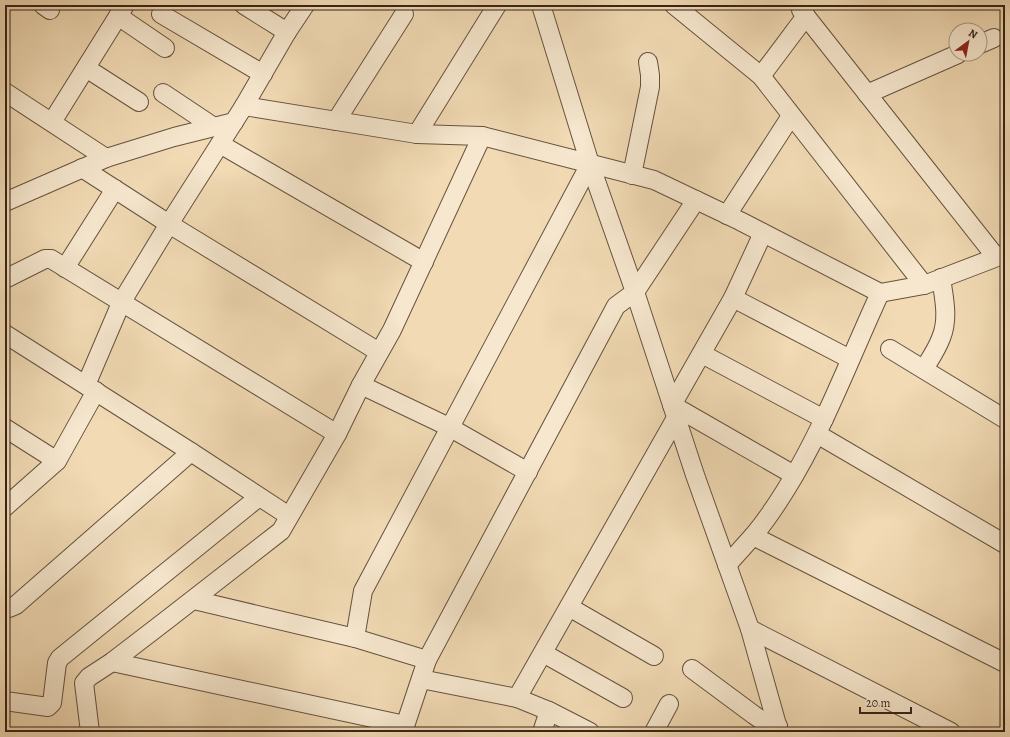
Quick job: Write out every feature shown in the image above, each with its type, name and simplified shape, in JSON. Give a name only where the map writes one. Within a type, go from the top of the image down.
[{"type":"street","points":[[244,5],[288,32]]},
{"type":"street","points":[[5,507],[57,461],[91,388],[121,303],[305,5]]},
{"type":"street","points":[[417,134],[497,5]]},
{"type":"street","points":[[541,5],[590,164],[635,292],[694,475],[750,629],[779,729]]},
{"type":"street","points":[[674,5],[761,76],[924,285]]},
{"type":"street","points":[[244,106],[417,134],[482,136],[654,180],[763,233],[880,294],[924,285],[1001,256],[867,94],[805,9],[761,76]]},
{"type":"street","points":[[52,122],[122,11],[165,48]]},
{"type":"street","points":[[161,14],[263,74]]},
{"type":"street","points":[[336,121],[404,14]]},
{"type":"street","points":[[867,94],[948,58]]},
{"type":"street","points":[[632,175],[650,87],[648,62]]},
{"type":"street","points":[[86,68],[139,102]]},
{"type":"street","points":[[5,92],[106,158]]},
{"type":"street","points":[[163,93],[214,127]]},
{"type":"street","points":[[727,215],[791,116]]},
{"type":"street","points":[[7,199],[106,158],[174,137],[234,122]]},
{"type":"street","points":[[90,732],[84,683],[89,677],[112,662],[194,600],[280,531],[337,434],[361,385],[392,330],[482,136]]},
{"type":"street","points":[[220,144],[424,262]]},
{"type":"street","points":[[355,638],[363,591],[590,164]]},
{"type":"street","points":[[82,168],[169,224],[379,352]]},
{"type":"street","points":[[65,268],[115,189]]},
{"type":"street","points":[[112,662],[404,728],[427,660],[616,306],[635,292],[696,200]]},
{"type":"street","points":[[517,698],[674,412],[702,354],[733,298],[763,233]]},
{"type":"street","points":[[5,279],[45,259],[51,260],[337,434]]},
{"type":"street","points":[[924,369],[941,338],[944,328],[946,306],[941,278]]},
{"type":"street","points":[[727,565],[765,522],[794,475],[821,426],[880,294]]},
{"type":"street","points":[[733,298],[850,359]]},
{"type":"street","points":[[5,334],[289,516]]},
{"type":"street","points":[[890,349],[1005,419]]},
{"type":"street","points":[[702,354],[821,426],[1005,544]]},
{"type":"street","points":[[361,385],[449,427],[528,472]]},
{"type":"street","points":[[674,412],[794,475]]},
{"type":"street","points":[[5,428],[57,461]]},
{"type":"street","points":[[5,607],[9,608],[16,605],[191,452]]},
{"type":"street","points":[[5,701],[48,707],[52,704],[57,663],[60,658],[259,497]]},
{"type":"street","points":[[753,536],[1005,663]]},
{"type":"street","points":[[194,600],[355,638],[427,660]]},
{"type":"street","points":[[568,607],[654,656]]},
{"type":"street","points":[[750,629],[951,732]]},
{"type":"street","points":[[543,653],[623,698]]},
{"type":"street","points":[[692,669],[764,722],[779,729]]},
{"type":"street","points":[[421,679],[517,698],[549,711],[590,732]]},
{"type":"street","points":[[654,732],[669,704]]},
{"type":"street","points":[[542,732],[549,711]]}]
